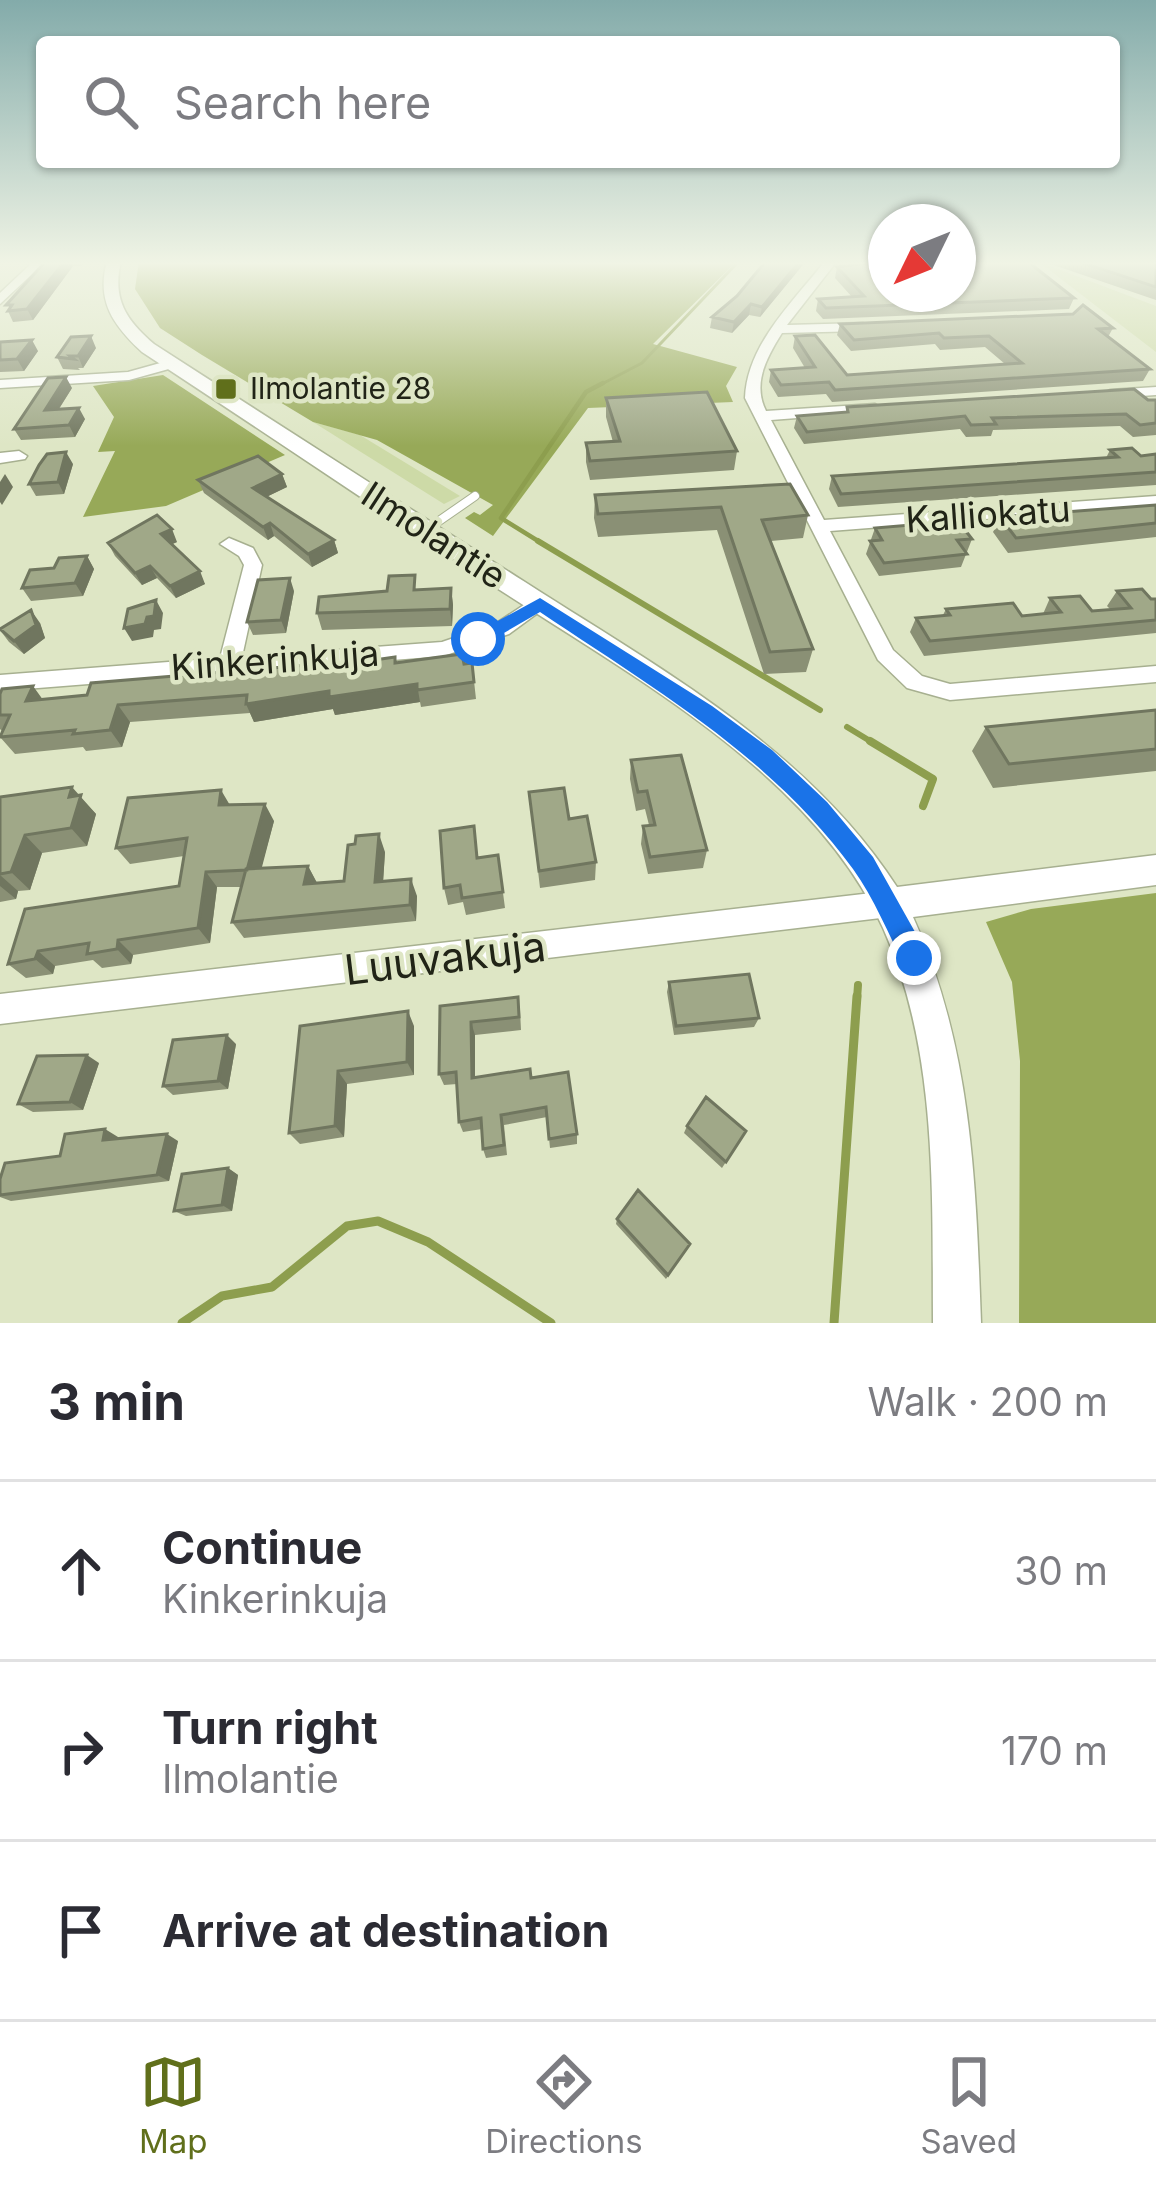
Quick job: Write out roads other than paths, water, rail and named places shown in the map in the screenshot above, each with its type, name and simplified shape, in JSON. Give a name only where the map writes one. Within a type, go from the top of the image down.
[{"type":"street","name":"Ilmolantie","points":[[121,323],[171,364],[704,711],[764,757],[819,809],[865,865],[889,904],[914,958],[931,1013],[952,1144],[957,1323]]},
{"type":"street","points":[[785,323],[749,381],[762,416],[885,655],[915,682],[950,692],[1156,674]]},
{"type":"street","points":[[780,329],[887,326]]},
{"type":"street","points":[[0,384],[129,376],[171,364]]},
{"type":"street","points":[[1085,395],[1156,391]]},
{"type":"street","points":[[762,416],[896,407]]},
{"type":"street","points":[[0,458],[19,456]]},
{"type":"street","name":"Kalliokatu","points":[[820,526],[1156,501]]},
{"type":"street","points":[[229,544],[247,552],[253,565],[230,662]]},
{"type":"street","name":"Kinkerinkuja","points":[[0,683],[443,649],[502,629],[540,604]]},
{"type":"street","points":[[889,904],[1156,870]]},
{"type":"street","name":"Luuvakuja","points":[[0,1009],[889,904]]},
{"type":"lane","points":[[426,530],[475,496]]},
{"type":"waterway","points":[[598,386],[642,363],[680,323]]},
{"type":"waterway","points":[[543,544],[501,518],[586,392],[603,383]]},
{"type":"waterway","points":[[538,541],[543,544]]},
{"type":"waterway","points":[[543,544],[820,710]]},
{"type":"waterway","points":[[847,727],[875,744]]},
{"type":"waterway","points":[[870,741],[933,779],[923,806]]},
{"type":"waterway","points":[[857,999],[858,985]]},
{"type":"waterway","points":[[834,1323],[857,996]]},
{"type":"waterway","points":[[182,1323],[222,1296],[272,1287],[347,1226],[378,1221],[428,1242],[551,1323]]},
{"type":"place","name":"Ilmolantie 28","points":[[226,389]]}]
